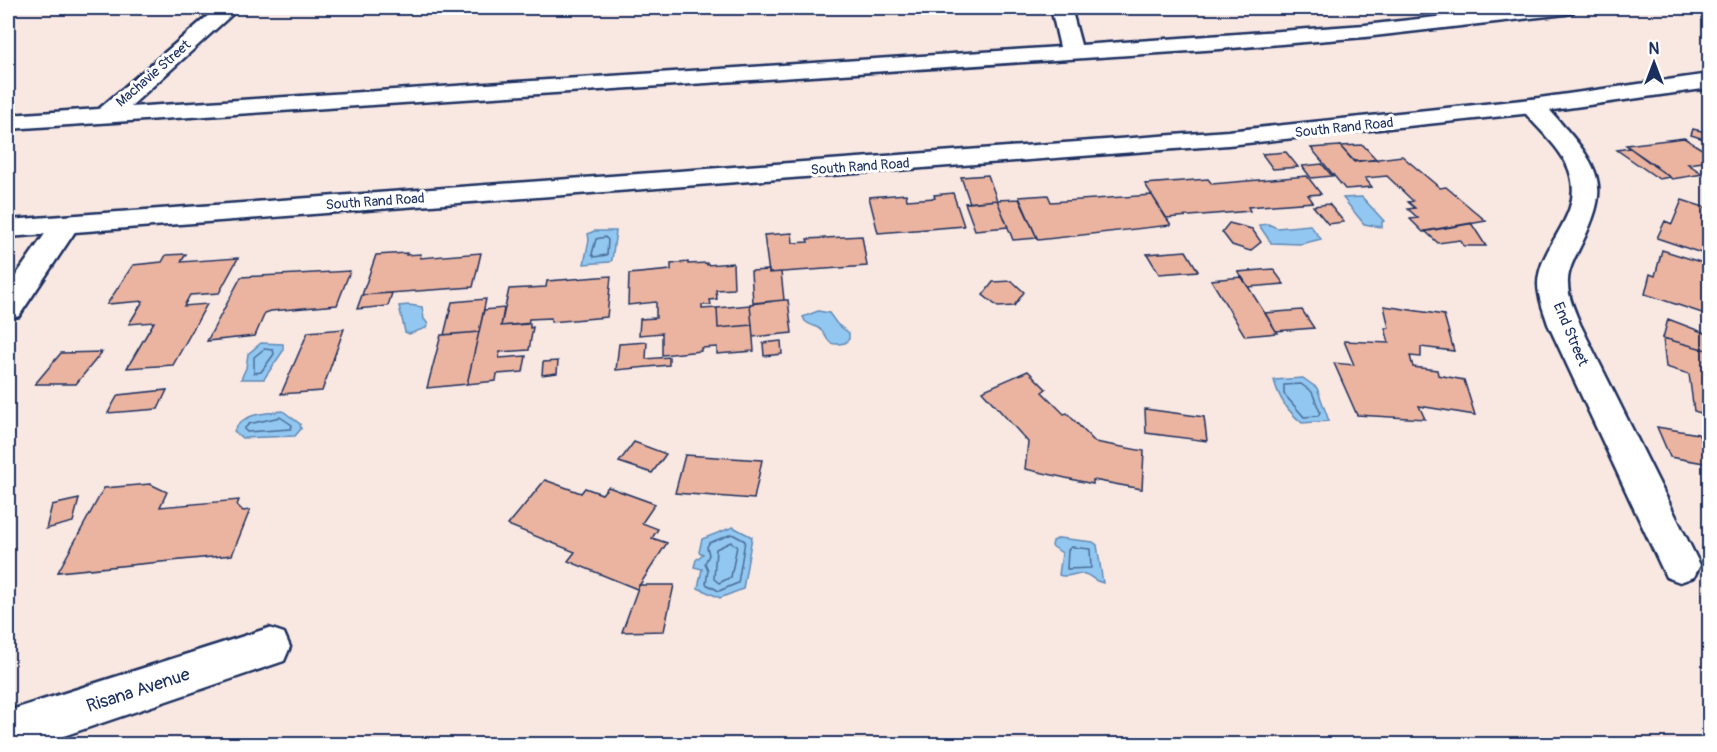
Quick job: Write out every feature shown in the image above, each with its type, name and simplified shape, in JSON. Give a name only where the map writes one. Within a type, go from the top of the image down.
[{"type":"street","name":"Machavie Street","points":[[105,116],[229,8]]},
{"type":"street","points":[[1062,8],[1072,53]]},
{"type":"street","points":[[8,122],[1072,53],[1365,31],[1566,8]]},
{"type":"street","name":"South Rand Road","points":[[8,229],[1228,138],[1532,106],[1710,81]]},
{"type":"street","name":"End Street","points":[[1532,106],[1574,157],[1584,175],[1587,188],[1581,217],[1557,267],[1553,282],[1555,297],[1564,324],[1680,565]]},
{"type":"street","points":[[8,309],[66,224]]},
{"type":"street","name":"Risana Avenue","points":[[8,733],[268,647]]},
{"type":"water","points":[[1362,197],[1384,221],[1382,227],[1364,224],[1343,198]]},
{"type":"water","points":[[1268,224],[1277,228],[1310,225],[1321,239],[1301,244],[1271,243],[1259,225]]},
{"type":"water","points":[[594,231],[616,231],[610,262],[584,264],[588,234]]},
{"type":"water","points":[[399,306],[422,307],[424,319],[428,324],[426,328],[409,334],[405,332]]},
{"type":"water","points":[[818,311],[829,313],[837,324],[849,333],[849,339],[845,343],[833,344],[822,331],[805,321],[803,317]]},
{"type":"water","points":[[261,343],[283,344],[283,351],[264,379],[241,379],[246,368],[248,354]]},
{"type":"water","points":[[1303,378],[1317,388],[1329,421],[1302,423],[1284,404],[1274,380]]},
{"type":"water","points":[[283,411],[300,424],[301,429],[295,436],[242,438],[234,431],[248,417]]},
{"type":"water","points":[[733,527],[752,537],[743,589],[720,598],[698,588],[702,569],[694,567],[696,560],[703,554],[699,552],[702,539]]},
{"type":"water","points":[[1059,538],[1093,542],[1097,545],[1103,583],[1082,573],[1059,575],[1062,553],[1052,546],[1053,541]]},
{"type":"building","points":[[1693,129],[1710,133],[1710,141],[1691,135]]},
{"type":"building","points":[[1684,138],[1710,154],[1710,161],[1688,164],[1703,174],[1672,179],[1626,145]]},
{"type":"building","points":[[1363,145],[1377,160],[1354,161],[1340,146]]},
{"type":"building","points":[[1340,146],[1354,162],[1402,156],[1440,188],[1446,187],[1486,221],[1423,232],[1410,219],[1418,218],[1408,209],[1415,208],[1408,202],[1413,201],[1387,176],[1365,178],[1372,187],[1345,189],[1311,148]]},
{"type":"building","points":[[1630,148],[1670,177],[1659,179],[1617,150]]},
{"type":"building","points":[[1286,152],[1298,167],[1273,169],[1262,154]]},
{"type":"building","points":[[1322,164],[1332,176],[1311,178],[1302,166]]},
{"type":"building","points":[[988,175],[997,200],[970,203],[961,177]]},
{"type":"building","points":[[1307,176],[1321,194],[1308,195],[1313,202],[1248,207],[1250,211],[1166,218],[1145,184],[1208,179],[1212,184]]},
{"type":"building","points":[[953,193],[964,226],[878,233],[869,197],[906,194],[907,200],[935,198],[934,195]]},
{"type":"building","points":[[1048,195],[1051,202],[1152,195],[1171,225],[1038,240],[1019,197]]},
{"type":"building","points":[[1019,199],[1037,238],[1013,240],[997,200]]},
{"type":"building","points":[[997,200],[1008,227],[975,230],[965,203]]},
{"type":"building","points":[[1682,200],[1710,209],[1710,256],[1657,238],[1665,221],[1672,224]]},
{"type":"building","points":[[1329,204],[1344,222],[1328,224],[1313,206]]},
{"type":"building","points":[[1229,223],[1252,229],[1261,242],[1250,251],[1232,245],[1222,232]]},
{"type":"building","points":[[1471,223],[1486,246],[1464,246],[1460,240],[1438,243],[1425,231]]},
{"type":"building","points":[[792,233],[793,243],[808,242],[807,239],[862,236],[867,266],[769,273],[764,235]]},
{"type":"building","points":[[1662,250],[1710,265],[1710,292],[1705,314],[1645,294],[1650,274],[1655,276]]},
{"type":"building","points":[[1186,251],[1198,271],[1159,274],[1147,254]]},
{"type":"building","points":[[407,253],[406,255],[421,254],[420,258],[481,253],[473,287],[362,295],[376,255]]},
{"type":"building","points":[[186,254],[181,262],[238,258],[219,293],[190,295],[184,306],[207,304],[173,365],[127,368],[154,322],[129,324],[143,301],[107,304],[133,265],[162,262],[166,255]]},
{"type":"building","points":[[688,262],[688,264],[707,263],[707,265],[733,263],[734,289],[716,290],[717,299],[710,300],[711,305],[702,305],[702,309],[717,308],[718,328],[752,325],[754,351],[717,354],[717,347],[662,355],[662,333],[639,335],[640,319],[656,318],[656,302],[628,305],[629,274],[671,270],[671,264]]},
{"type":"building","points":[[1273,269],[1284,284],[1248,287],[1238,272]]},
{"type":"building","points":[[769,270],[769,273],[781,272],[784,300],[753,303],[751,271]]},
{"type":"building","points":[[350,271],[337,305],[271,311],[265,313],[255,336],[207,341],[241,277]]},
{"type":"building","points":[[611,276],[607,317],[551,322],[551,318],[529,319],[528,324],[501,326],[509,289],[546,287],[547,281]]},
{"type":"building","points":[[1242,277],[1278,333],[1245,336],[1211,280]]},
{"type":"building","points":[[1012,281],[1024,292],[1014,306],[998,307],[983,295],[993,282]]},
{"type":"building","points":[[392,293],[388,306],[357,309],[362,295]]},
{"type":"building","points":[[486,299],[479,332],[444,335],[452,302]]},
{"type":"building","points":[[788,300],[792,333],[753,337],[750,304]]},
{"type":"building","points":[[750,305],[752,325],[718,328],[717,308]]},
{"type":"building","points":[[1384,306],[1444,315],[1454,351],[1421,347],[1421,357],[1410,356],[1413,367],[1437,370],[1438,375],[1464,380],[1475,415],[1419,406],[1425,419],[1357,415],[1334,363],[1354,365],[1344,341],[1389,343],[1385,328],[1389,328]]},
{"type":"building","points":[[504,308],[501,326],[530,323],[530,328],[533,327],[529,350],[500,352],[499,358],[526,356],[523,372],[497,374],[496,381],[467,384],[484,310]]},
{"type":"building","points":[[1302,310],[1314,328],[1276,331],[1265,313]]},
{"type":"building","points":[[1668,319],[1710,335],[1710,351],[1663,338]]},
{"type":"building","points":[[344,329],[322,391],[281,394],[308,332]]},
{"type":"building","points":[[479,332],[467,384],[427,388],[441,335]]},
{"type":"building","points":[[1663,338],[1710,351],[1710,416],[1694,411],[1689,374],[1666,367]]},
{"type":"building","points":[[781,341],[782,354],[764,356],[763,343]]},
{"type":"building","points":[[647,342],[646,359],[669,357],[669,365],[616,370],[619,344]]},
{"type":"building","points":[[102,352],[76,384],[35,384],[61,353]]},
{"type":"building","points":[[558,361],[557,373],[542,375],[543,362]]},
{"type":"building","points":[[1028,371],[1046,389],[1042,392],[1064,414],[1067,413],[1095,442],[1144,451],[1142,489],[1093,480],[1093,484],[1025,469],[1028,442],[982,391]]},
{"type":"building","points":[[167,390],[158,409],[108,413],[118,395]]},
{"type":"building","points":[[1145,409],[1204,417],[1207,441],[1146,433]]},
{"type":"building","points":[[1657,427],[1698,434],[1710,457],[1710,464],[1670,457]]},
{"type":"building","points":[[634,442],[666,454],[652,473],[619,462]]},
{"type":"building","points":[[685,455],[762,460],[754,499],[675,493]]},
{"type":"building","points":[[545,480],[581,493],[585,488],[602,494],[608,487],[655,504],[642,523],[658,529],[652,538],[667,543],[637,589],[568,561],[575,552],[508,525]]},
{"type":"building","points":[[150,484],[167,492],[160,507],[239,500],[237,505],[243,511],[250,510],[232,555],[58,572],[104,488]]},
{"type":"building","points":[[79,499],[73,522],[46,529],[52,505]]},
{"type":"building","points":[[639,585],[674,585],[664,631],[622,632]]}]
